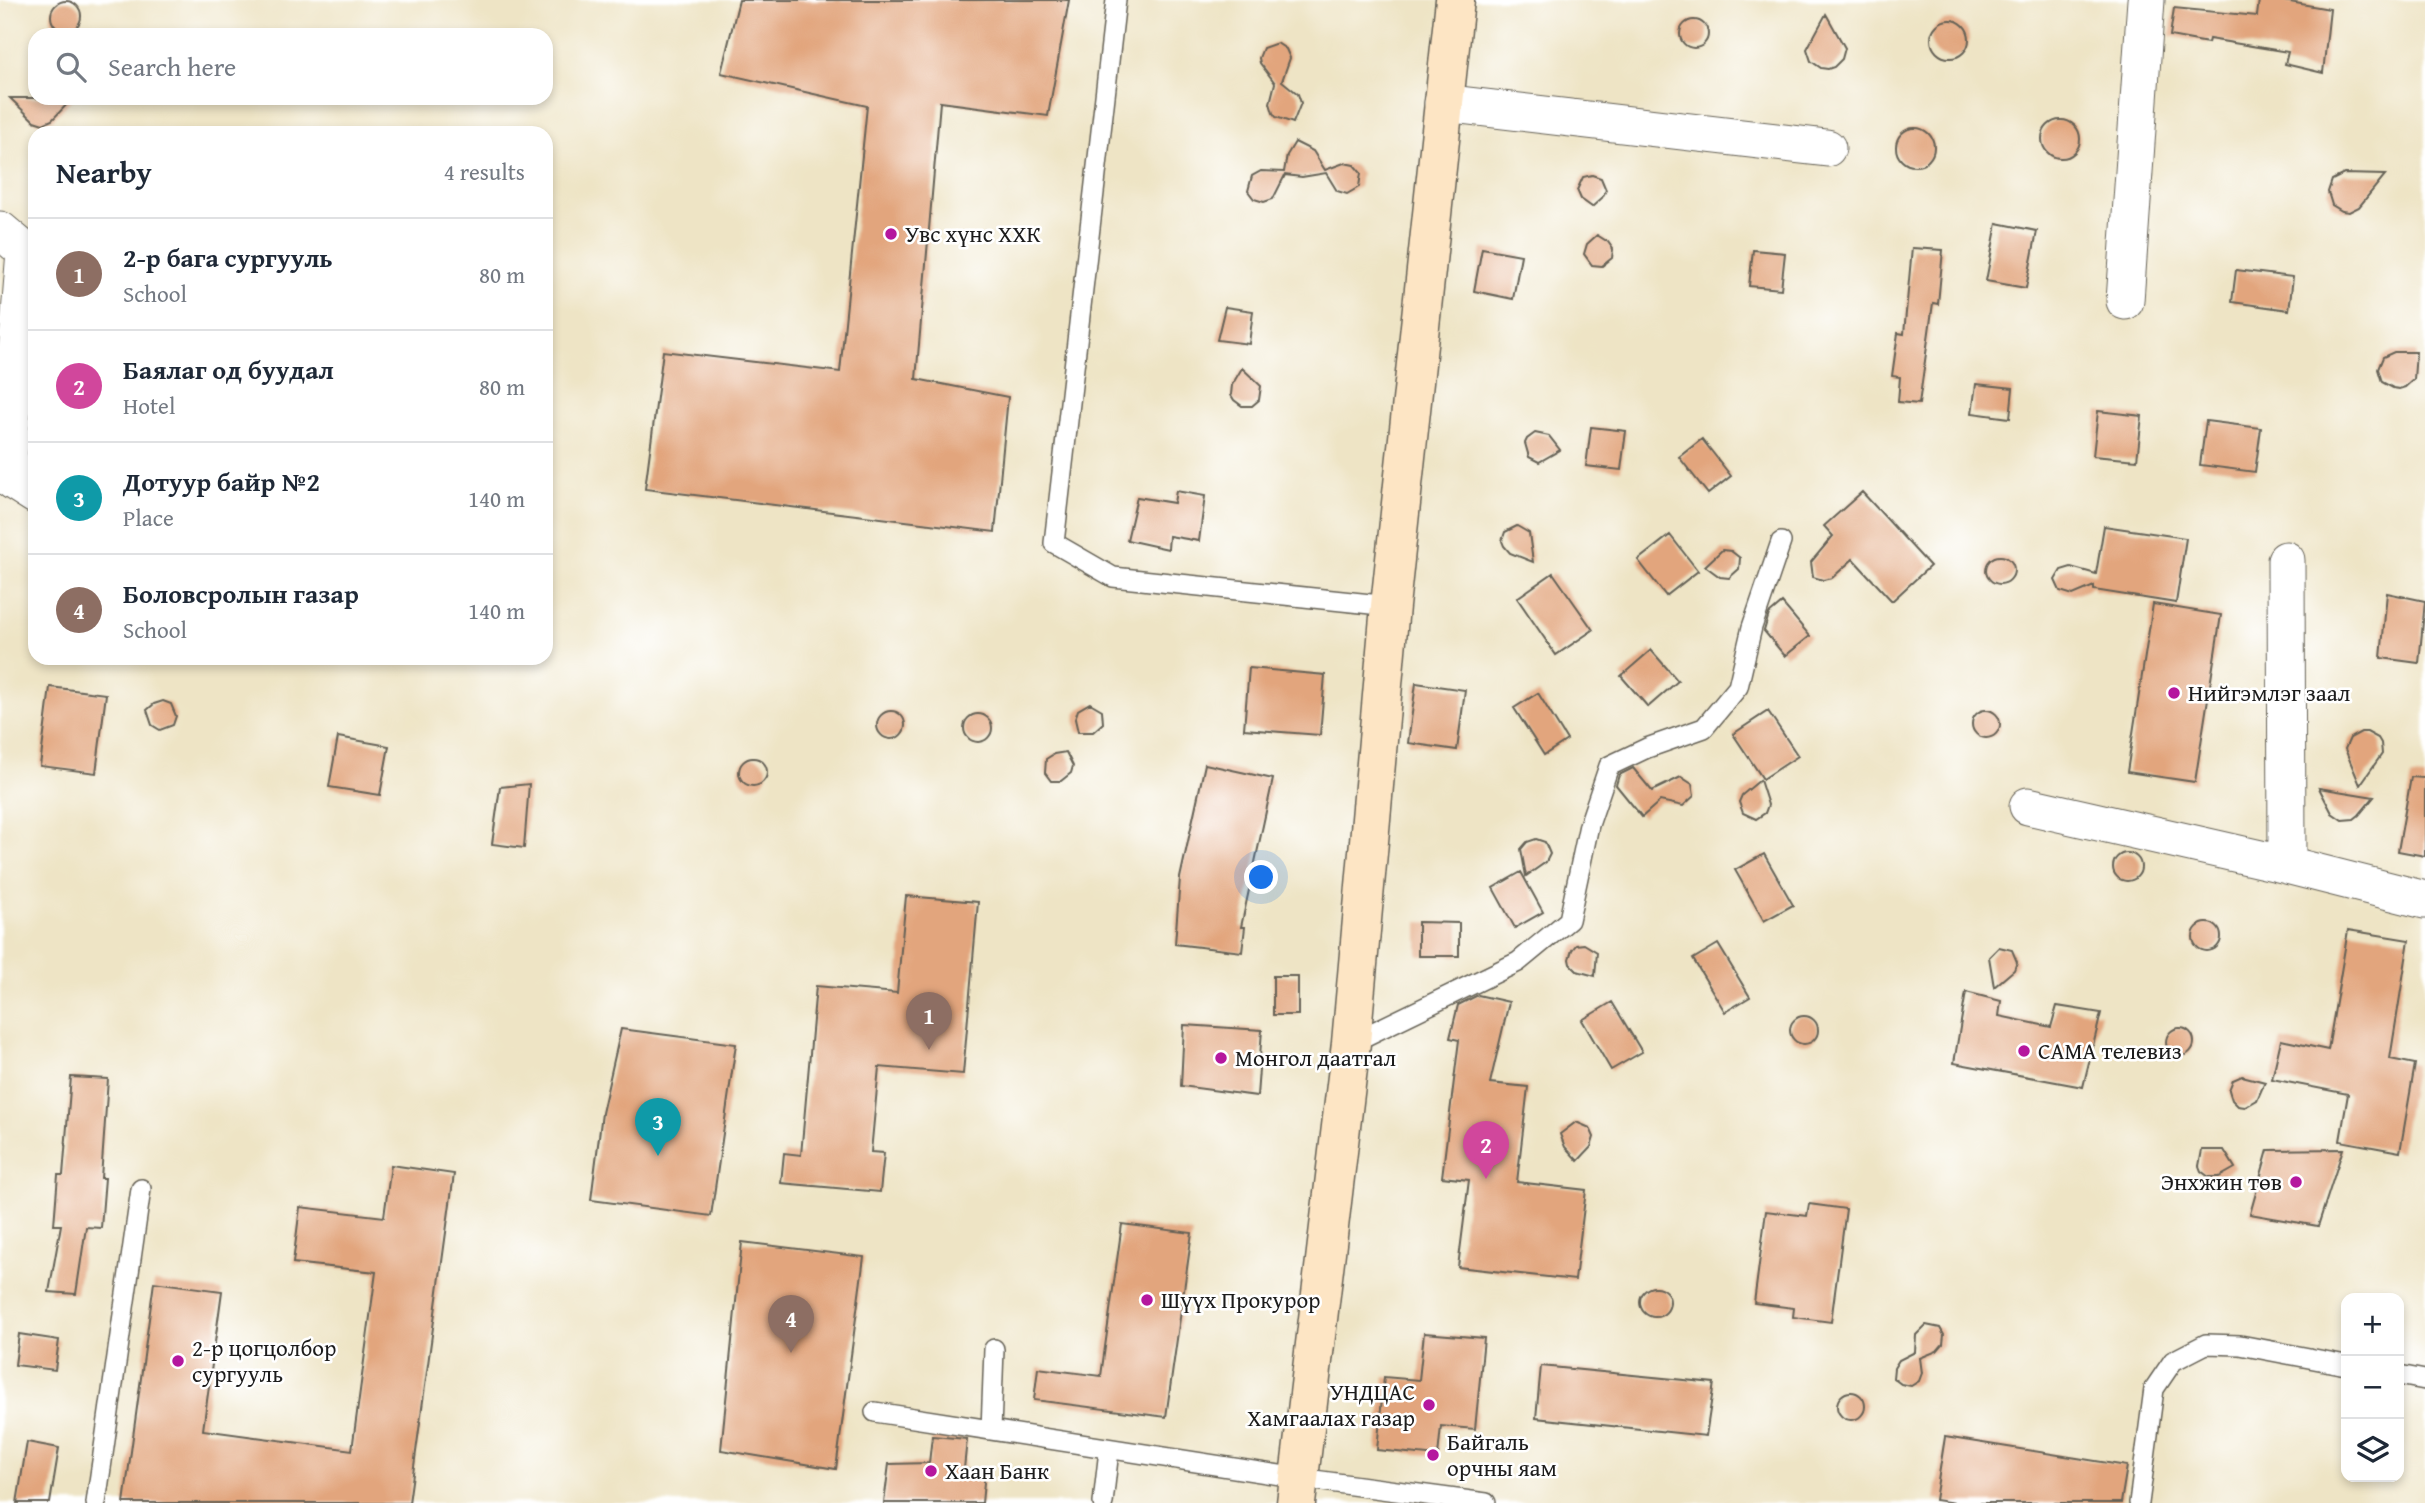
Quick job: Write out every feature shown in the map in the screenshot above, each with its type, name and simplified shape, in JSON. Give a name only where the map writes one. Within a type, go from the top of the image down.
[{"type":"street","points":[[1297,1490],[1350,1042],[1390,606],[1455,0]]},
{"type":"street","points":[[2125,301],[2146,0]]},
{"type":"street","points":[[1443,103],[1827,148]]},
{"type":"street","points":[[0,230],[25,251],[4,456],[13,481],[28,491]]},
{"type":"street","points":[[2286,560],[2287,865]]},
{"type":"street","points":[[2028,806],[2287,865],[2425,900]]},
{"type":"lane","points":[[1116,0],[1054,543],[1112,577],[1390,606]]},
{"type":"lane","points":[[1350,1042],[1518,962],[1569,920],[1589,825],[1609,766],[1647,748],[1704,728],[1738,687],[1752,627],[1781,542]]},
{"type":"lane","points":[[96,1503],[141,1189]]},
{"type":"lane","points":[[2139,1503],[2154,1389],[2173,1361],[2206,1344],[2240,1345],[2341,1365]]},
{"type":"lane","points":[[991,1430],[994,1349]]},
{"type":"lane","points":[[2404,1376],[2425,1380]]},
{"type":"lane","points":[[875,1412],[1109,1450],[1297,1490],[1486,1503]]},
{"type":"lane","points":[[1103,1503],[1109,1450]]},
{"type":"building","name":"Увс хүнс ХХК","points":[[739,0],[1069,0],[1048,116],[940,102],[916,379],[1008,397],[995,532],[645,489],[663,351],[840,372],[867,106],[721,73]]},
{"type":"building","points":[[2259,0],[2278,0],[2330,9],[2323,73],[2285,64],[2288,52],[2209,39],[2208,43],[2170,36],[2174,8],[2257,16]]},
{"type":"building","points":[[60,2],[72,2],[80,10],[80,22],[75,28],[57,28],[52,22],[52,10]]},
{"type":"building","points":[[1826,14],[1845,48],[1842,59],[1828,69],[1811,61],[1807,49]]},
{"type":"building","points":[[1694,20],[1704,24],[1708,34],[1704,44],[1694,48],[1684,44],[1680,34],[1684,24]]},
{"type":"building","points":[[1950,20],[1963,26],[1969,39],[1963,52],[1950,58],[1937,52],[1931,39],[1937,26]]},
{"type":"building","points":[[1277,43],[1286,49],[1290,58],[1282,81],[1298,94],[1301,103],[1293,123],[1276,117],[1273,113],[1270,103],[1275,83],[1259,58],[1263,48]]},
{"type":"building","points":[[10,98],[28,98],[28,105],[66,105],[52,120],[43,124],[34,121]]},
{"type":"building","points":[[2061,120],[2074,126],[2080,139],[2074,152],[2061,158],[2048,152],[2042,139],[2048,126]]},
{"type":"building","points":[[1915,128],[1928,134],[1934,147],[1928,160],[1915,166],[1902,160],[1896,147],[1902,134]]},
{"type":"building","points":[[1295,142],[1313,151],[1325,170],[1344,163],[1354,165],[1361,173],[1359,187],[1347,194],[1337,191],[1326,173],[1302,177],[1285,175],[1273,199],[1264,202],[1254,199],[1248,191],[1252,176],[1261,171],[1284,172],[1287,155]]},
{"type":"building","points":[[2344,174],[2385,175],[2359,207],[2349,212],[2332,205],[2328,192],[2332,180]]},
{"type":"building","points":[[1592,175],[1601,178],[1606,190],[1592,207],[1581,199],[1577,190],[1583,177]]},
{"type":"building","points":[[1997,223],[2037,231],[2026,288],[1986,281]]},
{"type":"building","points":[[1597,235],[1613,249],[1612,258],[1602,266],[1592,265],[1584,254],[1587,244]]},
{"type":"building","points":[[1482,248],[1521,255],[1513,299],[1474,291]]},
{"type":"building","points":[[1912,248],[1943,250],[1938,304],[1933,303],[1919,404],[1898,402],[1900,377],[1892,376],[1898,333],[1904,334]]},
{"type":"building","points":[[1753,250],[1785,253],[1781,289],[1749,286]]},
{"type":"building","points":[[2236,270],[2293,277],[2289,310],[2232,302]]},
{"type":"building","points":[[1225,307],[1253,311],[1249,344],[1217,340]]},
{"type":"building","points":[[2394,352],[2416,352],[2414,379],[2399,389],[2382,382],[2378,369],[2383,357]]},
{"type":"building","points":[[1242,368],[1261,386],[1259,400],[1252,406],[1242,406],[1231,395],[1232,385]]},
{"type":"building","points":[[1976,384],[2013,388],[2010,418],[1972,413]]},
{"type":"building","points":[[2098,411],[2142,416],[2137,460],[2093,456]]},
{"type":"building","points":[[2206,421],[2261,428],[2255,472],[2200,465]]},
{"type":"building","points":[[1591,427],[1626,431],[1621,470],[1586,466]]},
{"type":"building","points":[[1535,433],[1549,436],[1560,450],[1539,462],[1529,457],[1525,443]]},
{"type":"building","points":[[1702,439],[1731,476],[1708,494],[1679,457]]},
{"type":"building","points":[[1176,491],[1205,496],[1199,541],[1169,536],[1168,549],[1127,540],[1137,497],[1174,503]]},
{"type":"building","points":[[1862,492],[1930,566],[1892,601],[1853,559],[1832,578],[1823,580],[1813,577],[1811,562],[1833,536],[1824,526]]},
{"type":"building","points":[[1517,526],[1529,533],[1533,562],[1510,553],[1504,546],[1502,541],[1505,532]]},
{"type":"building","points":[[2104,526],[2186,538],[2176,603],[2094,590],[2094,586],[2073,595],[2060,591],[2055,580],[2061,570],[2071,567],[2096,574]]},
{"type":"building","points":[[1670,535],[1698,571],[1666,596],[1638,560]]},
{"type":"building","points":[[1722,550],[1731,551],[1740,558],[1739,569],[1729,578],[1720,577],[1705,566]]},
{"type":"building","points":[[2000,556],[2010,560],[2014,570],[2010,580],[2000,584],[1990,580],[1986,570],[1990,560]]},
{"type":"building","points":[[1553,573],[1593,630],[1556,655],[1517,598]]},
{"type":"building","points":[[2387,593],[2425,601],[2419,663],[2381,658]]},
{"type":"building","points":[[1782,603],[1810,636],[1785,656],[1764,631],[1769,614]]},
{"type":"building","name":"Нийгэмлэг заал","points":[[2153,604],[2221,615],[2195,782],[2127,772]]},
{"type":"building","points":[[1651,650],[1678,681],[1648,707],[1621,676]]},
{"type":"building","points":[[1249,668],[1325,675],[1320,735],[1244,729]]},
{"type":"building","points":[[1416,683],[1465,690],[1457,750],[1408,743]]},
{"type":"building","points":[[50,687],[106,694],[96,773],[40,766]]},
{"type":"building","points":[[1538,693],[1567,740],[1544,755],[1514,708]]},
{"type":"building","points":[[163,701],[171,704],[176,716],[173,725],[160,730],[152,725],[147,710]]},
{"type":"building","points":[[1090,703],[1102,710],[1103,723],[1093,732],[1078,732],[1075,719],[1078,710]]},
{"type":"building","points":[[1986,710],[1996,714],[2000,724],[1996,734],[1986,738],[1976,734],[1972,724],[1976,714]]},
{"type":"building","points":[[891,711],[901,715],[905,725],[901,735],[891,739],[881,735],[877,725],[881,715]]},
{"type":"building","points":[[1768,711],[1798,756],[1763,779],[1733,734]]},
{"type":"building","points":[[978,714],[988,718],[992,728],[988,738],[978,742],[968,738],[964,728],[968,718]]},
{"type":"building","points":[[2361,732],[2378,738],[2382,754],[2360,785],[2345,749],[2350,738]]},
{"type":"building","points":[[338,737],[389,746],[380,795],[329,787]]},
{"type":"building","points":[[1066,752],[1073,766],[1071,773],[1061,781],[1051,781],[1045,773],[1046,759]]},
{"type":"building","points":[[753,758],[763,762],[767,772],[763,782],[753,786],[743,782],[739,772],[743,762]]},
{"type":"building","points":[[1205,764],[1273,779],[1241,927],[1245,927],[1242,952],[1175,944],[1180,878]]},
{"type":"building","points":[[1633,768],[1652,791],[1681,777],[1692,784],[1694,796],[1683,806],[1660,801],[1642,817],[1616,785],[1619,775]]},
{"type":"building","points":[[2411,777],[2425,778],[2425,856],[2398,851]]},
{"type":"building","points":[[1760,780],[1768,805],[1765,813],[1756,819],[1743,813],[1739,802],[1742,795]]},
{"type":"building","points":[[529,784],[524,848],[492,844],[500,787]]},
{"type":"building","points":[[2319,788],[2374,797],[2354,819],[2342,820],[2332,813]]},
{"type":"building","points":[[1536,839],[1545,842],[1550,854],[1546,862],[1526,876],[1521,849],[1527,842]]},
{"type":"building","points":[[2127,853],[2137,857],[2141,867],[2137,877],[2127,881],[2117,877],[2113,867],[2117,857]]},
{"type":"building","points":[[1764,854],[1793,905],[1764,921],[1735,870]]},
{"type":"building","points":[[1521,872],[1543,912],[1515,928],[1493,888]]},
{"type":"building","points":[[906,896],[978,902],[963,1074],[879,1067],[871,1152],[884,1153],[880,1192],[781,1183],[784,1153],[801,1155],[816,986],[897,993]]},
{"type":"building","points":[[1418,922],[1459,923],[1459,956],[1418,956]]},
{"type":"building","points":[[2207,923],[2217,927],[2221,937],[2217,947],[2207,951],[2197,947],[2193,937],[2197,927]]},
{"type":"building","points":[[2348,930],[2409,940],[2390,1059],[2415,1064],[2400,1152],[2340,1141],[2348,1094],[2272,1079],[2281,1040],[2328,1050]]},
{"type":"building","points":[[1584,944],[1597,952],[1595,976],[1577,971],[1570,964],[1572,950],[1576,945]]},
{"type":"building","points":[[1718,944],[1750,997],[1725,1012],[1693,959]]},
{"type":"building","points":[[1999,947],[2012,950],[2017,962],[2014,970],[1994,987],[1989,957]]},
{"type":"building","points":[[1273,976],[1298,976],[1298,1015],[1273,1015]]},
{"type":"building","name":"САМА телевиз","points":[[1966,992],[2001,1001],[1999,1016],[2051,1027],[2057,1006],[2101,1013],[2083,1087],[1954,1063]]},
{"type":"building","points":[[1478,995],[1509,1002],[1490,1083],[1528,1087],[1517,1182],[1586,1190],[1575,1280],[1458,1267],[1469,1180],[1442,1177],[1459,1040],[1450,1038],[1458,1005]]},
{"type":"building","points":[[1612,1002],[1642,1052],[1611,1070],[1582,1020]]},
{"type":"building","points":[[1804,1016],[1814,1020],[1818,1030],[1814,1040],[1804,1044],[1794,1040],[1790,1030],[1794,1020]]},
{"type":"building","name":"Монгол даатгал","points":[[1184,1025],[1262,1030],[1257,1096],[1181,1086]]},
{"type":"building","points":[[2180,1028],[2190,1032],[2194,1042],[2190,1052],[2180,1056],[2170,1052],[2166,1042],[2170,1032]]},
{"type":"building","points":[[621,1029],[736,1044],[711,1216],[591,1200],[602,1113]]},
{"type":"building","points":[[2242,1076],[2265,1082],[2257,1100],[2245,1107],[2238,1106],[2232,1100],[2229,1090],[2233,1080]]},
{"type":"building","points":[[71,1077],[108,1079],[101,1178],[105,1178],[101,1228],[86,1227],[76,1294],[49,1292],[61,1225],[54,1225],[58,1175],[63,1175]]},
{"type":"building","points":[[1576,1122],[1590,1128],[1594,1137],[1591,1147],[1578,1161],[1565,1147],[1560,1134]]},
{"type":"building","name":"Энхжин төв","points":[[2343,1149],[2318,1226],[2250,1214],[2268,1150]]},
{"type":"building","points":[[2202,1150],[2224,1150],[2235,1168],[2219,1177],[2209,1177],[2199,1166]]},
{"type":"building","name":"2-р цогцолбор сургууль","points":[[391,1165],[454,1174],[409,1503],[124,1503],[154,1282],[222,1291],[203,1430],[352,1450],[376,1272],[293,1263],[300,1207],[384,1217]]},
{"type":"building","points":[[1809,1204],[1846,1209],[1831,1322],[1793,1317],[1794,1308],[1754,1303],[1766,1211],[1807,1216]]},
{"type":"building","name":"Шүүх Прокурор","points":[[1122,1224],[1192,1233],[1166,1417],[1034,1400],[1038,1368],[1101,1376]]},
{"type":"building","points":[[742,1242],[864,1257],[836,1469],[721,1450]]},
{"type":"building","points":[[1655,1287],[1666,1291],[1670,1302],[1666,1313],[1655,1317],[1644,1313],[1640,1302],[1644,1291]]},
{"type":"building","points":[[1926,1325],[1940,1328],[1944,1335],[1943,1344],[1937,1351],[1920,1358],[1922,1373],[1919,1381],[1911,1386],[1901,1384],[1893,1378],[1894,1368],[1899,1360],[1915,1352],[1916,1335]]},
{"type":"building","name":"УНДЦАС Хамгаалах газар","points":[[1424,1333],[1484,1338],[1475,1429],[1441,1426],[1438,1456],[1377,1450],[1384,1377],[1419,1380]]},
{"type":"building","points":[[19,1334],[59,1340],[55,1370],[15,1365]]},
{"type":"building","points":[[1541,1366],[1714,1383],[1706,1436],[1536,1418]]},
{"type":"building","points":[[1851,1392],[1861,1396],[1865,1406],[1861,1416],[1851,1420],[1841,1416],[1837,1406],[1841,1396]]},
{"type":"building","name":"Хаан Банк","points":[[932,1436],[967,1439],[964,1469],[985,1472],[982,1503],[884,1503],[889,1464],[929,1463]]},
{"type":"building","points":[[1945,1437],[2127,1466],[2121,1503],[1955,1503],[1935,1500]]},
{"type":"building","points":[[27,1442],[59,1448],[50,1503],[17,1503]]},
{"type":"place","name":"Увс хүнс ХХК","points":[[891,234]]},
{"type":"place","name":"Нийгэмлэг заал","points":[[2174,693]]},
{"type":"place","name":"2-р бага сургууль","points":[[929,1050]]},
{"type":"place","name":"САМА телевиз","points":[[2024,1051]]},
{"type":"place","name":"Монгол даатгал","points":[[1221,1058]]},
{"type":"place","name":"Дотуур байр №2","points":[[658,1156]]},
{"type":"place","name":"Баялаг од буудал","points":[[1486,1179]]},
{"type":"place","name":"Энхжин төв","points":[[2296,1182]]},
{"type":"place","name":"Шүүх Прокурор","points":[[1147,1300]]},
{"type":"place","name":"Боловсролын газар","points":[[791,1353]]},
{"type":"place","name":"2-р цогцолбор сургууль","points":[[178,1361]]},
{"type":"place","name":"УНДЦАС Хамгаалах газар","points":[[1429,1405]]},
{"type":"place","name":"Байгаль орчны яам","points":[[1433,1455]]},
{"type":"place","name":"Хаан Банк","points":[[931,1471]]}]
